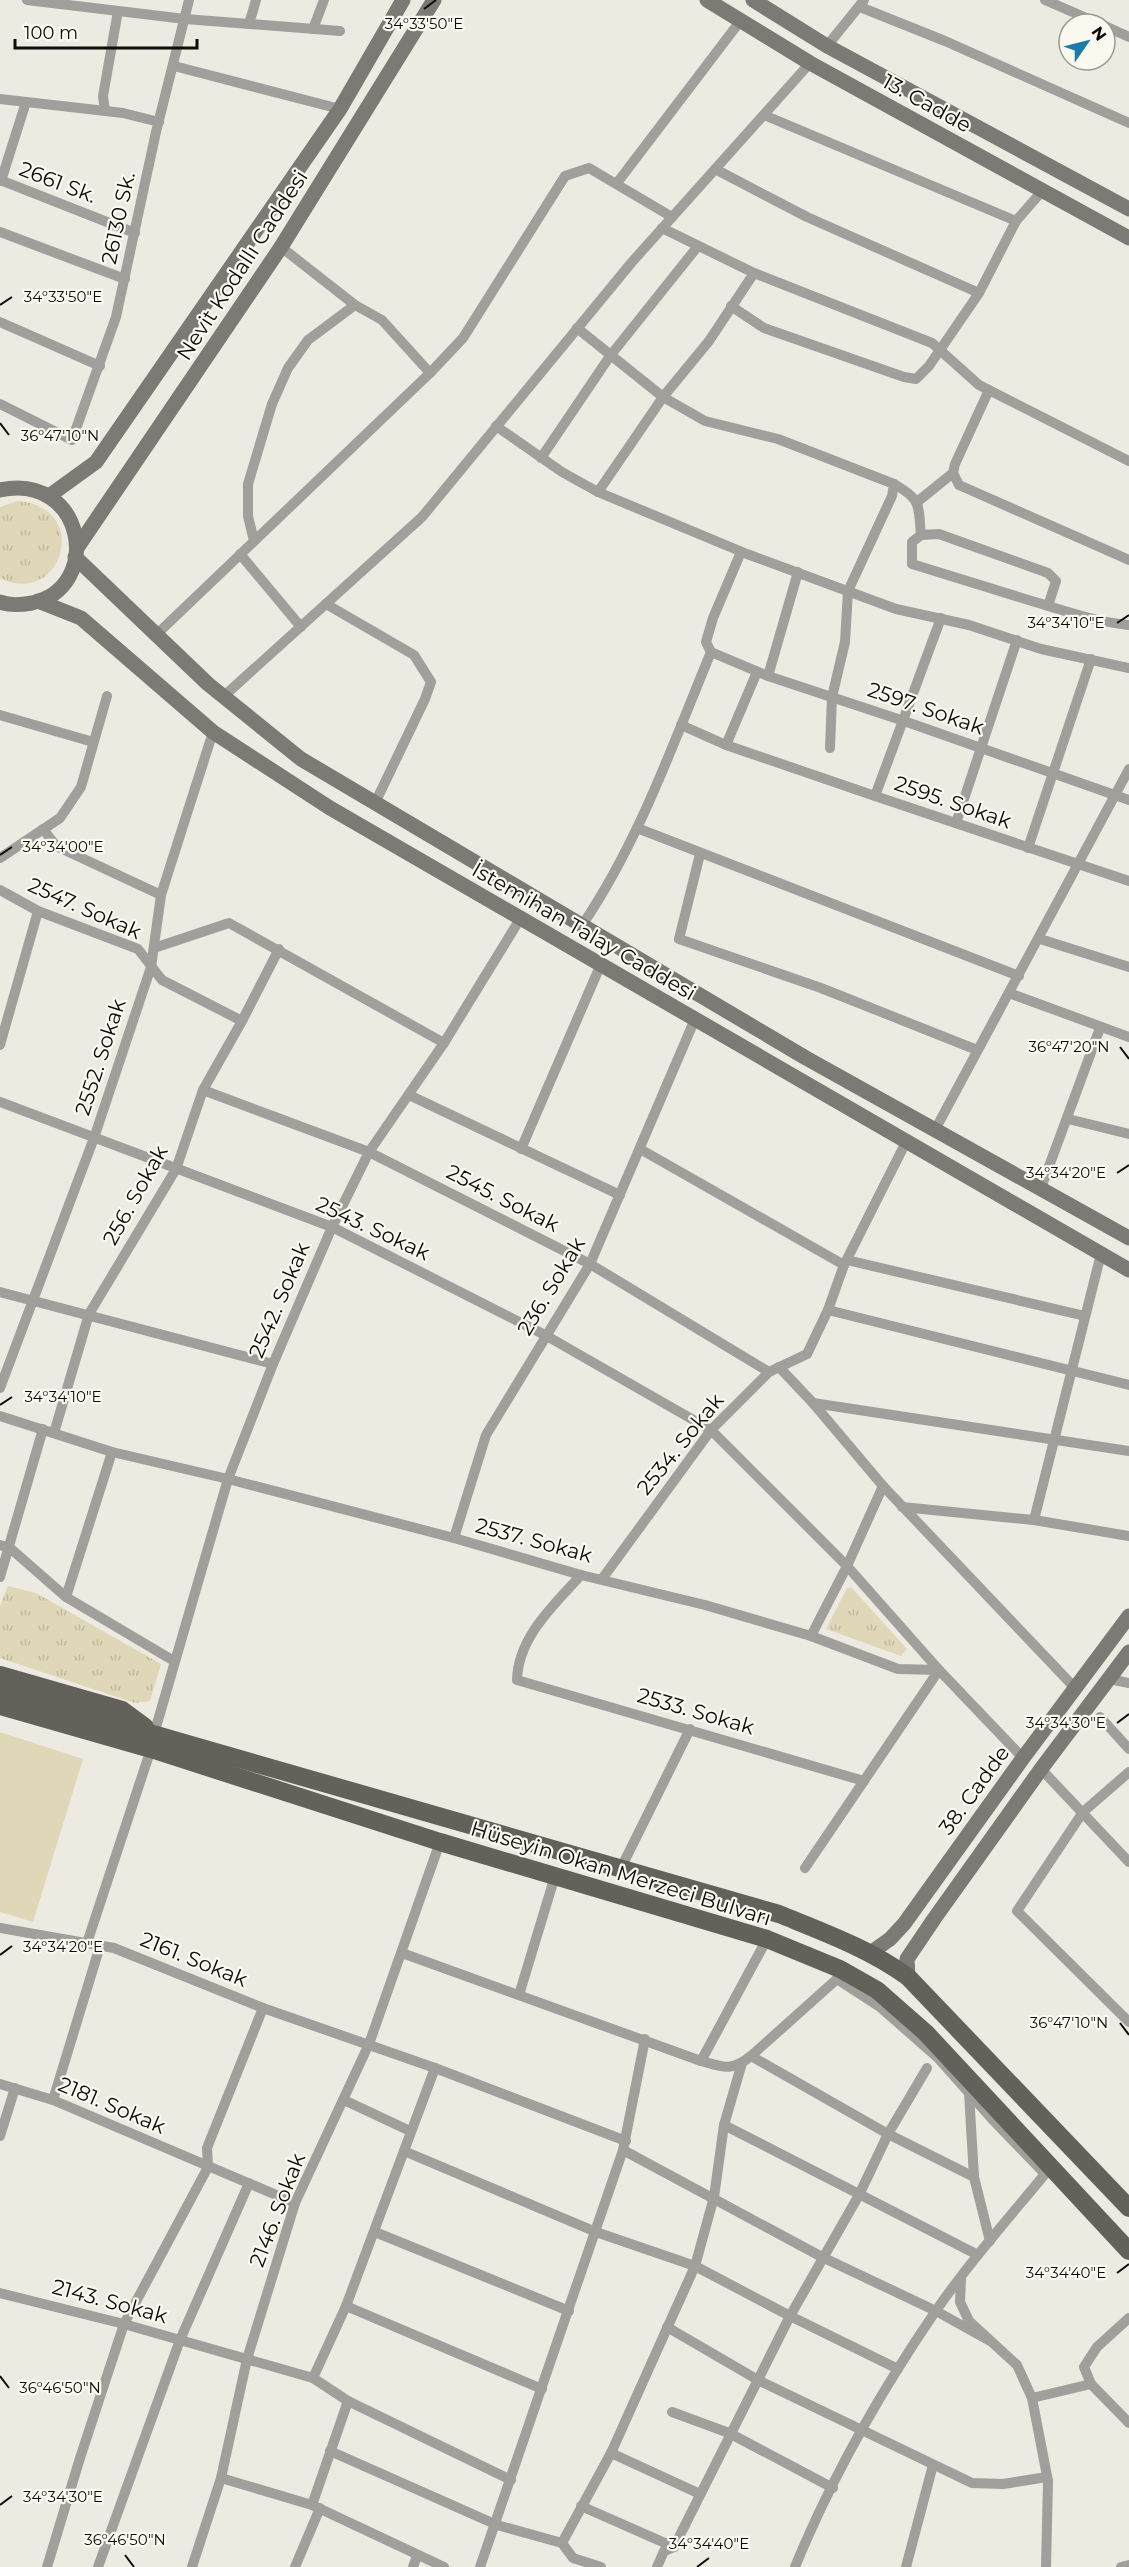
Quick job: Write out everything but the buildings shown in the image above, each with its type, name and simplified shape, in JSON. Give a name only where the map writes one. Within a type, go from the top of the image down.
[{"type":"main road","points":[[0,1675],[122,1710],[152,1742],[119,1752],[0,1717]]},
{"type":"main road","name":"Hüseyin Okan Merzeci Bulvarı","points":[[0,1690],[440,1842],[767,1939],[877,1990],[926,2034],[1129,2251]]},
{"type":"main road","name":"Hüseyin Okan Merzeci Bulvarı","points":[[0,1706],[152,1742],[621,1868],[779,1914],[869,1954],[891,1964],[908,1977],[1129,2208]]},
{"type":"street","points":[[27,0],[185,19],[340,31]]},
{"type":"street","name":"26130 Sk.","points":[[0,404],[72,440],[116,317],[159,122],[189,0]]},
{"type":"street","points":[[249,24],[256,0]]},
{"type":"street","points":[[313,29],[324,0]]},
{"type":"street","points":[[49,496],[96,462],[340,109],[403,0]]},
{"type":"street","name":"Nevit Kodallı Caddesi","points":[[38,601],[54,593],[66,581],[76,553],[281,247],[434,0]]},
{"type":"street","name":"13. Cadde","points":[[707,0],[810,63],[1129,238]]},
{"type":"street","name":"13. Cadde","points":[[753,0],[827,46],[1128,204]]},
{"type":"street","points":[[1045,0],[1063,4],[1078,12]]},
{"type":"street","points":[[827,46],[862,3],[1129,123]]},
{"type":"street","points":[[105,111],[103,96],[118,11]]},
{"type":"street","points":[[616,183],[741,20]]},
{"type":"street","points":[[224,696],[422,517],[662,228],[810,63]]},
{"type":"street","points":[[174,66],[340,109]]},
{"type":"street","points":[[0,99],[105,111],[159,122]]},
{"type":"street","points":[[0,181],[26,102]]},
{"type":"street","points":[[764,116],[1016,221]]},
{"type":"street","points":[[156,635],[430,373],[463,338],[565,176],[589,168],[672,217]]},
{"type":"street","points":[[715,169],[807,217],[979,292]]},
{"type":"street","name":"2661 Sk.","points":[[0,181],[135,233]]},
{"type":"street","points":[[731,306],[764,328],[904,377],[916,379],[929,366],[979,292],[1016,221],[1043,190]]},
{"type":"street","points":[[662,228],[754,273],[932,343],[979,385],[1129,461]]},
{"type":"street","points":[[0,232],[125,279]]},
{"type":"street","points":[[542,458],[610,356],[699,246]]},
{"type":"street","points":[[281,247],[355,305],[381,320],[430,373]]},
{"type":"street","points":[[598,492],[663,397],[709,340],[754,273]]},
{"type":"street","points":[[254,541],[248,516],[248,484],[272,404],[288,368],[308,340],[355,305]]},
{"type":"street","points":[[0,322],[100,366]]},
{"type":"street","points":[[577,328],[663,397],[705,421],[778,439],[894,484],[911,494],[917,502],[921,535]]},
{"type":"street","points":[[917,502],[953,473],[989,390]]},
{"type":"street","points":[[496,426],[542,458],[598,492],[741,552],[896,609],[941,618],[1041,649],[1129,668]]},
{"type":"street","points":[[953,473],[959,485],[1129,560]]},
{"type":"street","points":[[830,748],[832,697],[844,642],[849,591],[892,496],[894,484]]},
{"type":"street","points":[[0,490],[16,486],[35,489],[49,496],[61,506],[70,519],[75,533],[76,553]]},
{"type":"street","points":[[1048,606],[1056,581],[1048,573],[939,534],[921,535],[912,542],[912,564],[1048,606],[1104,623],[1129,625]]},
{"type":"street","points":[[584,924],[601,898],[637,828],[681,725],[711,652],[706,642],[713,618],[741,552]]},
{"type":"street","name":"İstemihan Talay Caddesi","points":[[76,553],[156,635],[224,696],[301,759],[376,801],[807,1058],[936,1128],[1129,1238]]},
{"type":"street","points":[[240,554],[301,627]]},
{"type":"street","points":[[726,745],[763,674],[798,572]]},
{"type":"street","points":[[0,602],[21,605],[38,601]]},
{"type":"street","name":"İstemihan Talay Caddesi","points":[[38,601],[81,618],[213,732],[330,808],[1129,1270]]},
{"type":"street","points":[[326,604],[414,655],[431,682],[376,801]]},
{"type":"street","name":"2595. Sokak","points":[[941,618],[875,796],[1129,881]]},
{"type":"street","points":[[956,823],[983,748],[1017,640]]},
{"type":"street","name":"2597. Sokak","points":[[711,652],[763,674],[1129,800]]},
{"type":"street","points":[[1028,848],[1091,659]]},
{"type":"street","points":[[0,858],[60,818],[81,787],[107,696]]},
{"type":"street","points":[[0,715],[93,742]]},
{"type":"street","points":[[681,725],[726,745],[875,796]]},
{"type":"street","name":"2552. Sokak","points":[[0,1388],[94,1138],[151,967],[161,895],[213,732]]},
{"type":"street","points":[[936,1128],[1040,939],[1129,770]]},
{"type":"street","points":[[637,828],[1019,976]]},
{"type":"street","points":[[43,829],[56,846],[161,895]]},
{"type":"street","points":[[700,854],[679,939],[821,988],[977,1050]]},
{"type":"street","name":"2547. Sokak","points":[[0,890],[38,911],[138,949],[162,980],[242,1021]]},
{"type":"street","points":[[0,1045],[38,911]]},
{"type":"street","name":"2542. Sokak","points":[[87,1943],[152,1742],[228,1479],[273,1364],[332,1227],[369,1152],[444,1042],[520,919]]},
{"type":"street","points":[[154,948],[229,923],[444,1042]]},
{"type":"street","points":[[1040,939],[1129,967]]},
{"type":"street","name":"256. Sokak","points":[[0,1577],[5,1546],[89,1314],[176,1169],[203,1090],[279,949]]},
{"type":"street","points":[[521,1149],[601,964]]},
{"type":"street","points":[[1009,993],[1129,1037]]},
{"type":"street","name":"236. Sokak","points":[[454,1538],[486,1435],[590,1264],[695,1018]]},
{"type":"street","points":[[1041,1188],[1100,1028]]},
{"type":"street","name":"2545. Sokak","points":[[203,1090],[369,1152],[590,1264],[774,1369],[813,1403],[902,1507],[1076,1689]]},
{"type":"street","points":[[409,1095],[621,1195]]},
{"type":"street","name":"2543. Sokak","points":[[0,1102],[332,1227],[545,1335],[711,1430],[847,1566],[939,1670]]},
{"type":"street","points":[[1068,1119],[1129,1134]]},
{"type":"street","points":[[906,1142],[846,1262],[828,1310],[1129,1385]]},
{"type":"street","points":[[640,1149],[846,1262],[1085,1316]]},
{"type":"street","points":[[1034,1520],[1101,1254]]},
{"type":"street","points":[[0,1292],[273,1364]]},
{"type":"street","name":"2534. Sokak","points":[[602,1579],[711,1430],[774,1369],[807,1354],[828,1310]]},
{"type":"street","points":[[813,1403],[1129,1451]]},
{"type":"street","name":"2537. Sokak","points":[[0,1416],[112,1452],[228,1479],[454,1538],[581,1575],[705,1605],[811,1636],[898,1669],[939,1670]]},
{"type":"street","points":[[66,1597],[112,1452]]},
{"type":"street","points":[[811,1636],[847,1566],[883,1486]]},
{"type":"street","points":[[902,1507],[1034,1520],[1129,1536]]},
{"type":"street","points":[[5,1546],[66,1597],[174,1661]]},
{"type":"street","name":"2533. Sokak","points":[[581,1575],[531,1632],[517,1668],[517,1680],[864,1781]]},
{"type":"street","name":"38. Cadde","points":[[869,1954],[890,1939],[904,1924],[1023,1758],[1129,1616]]},
{"type":"street","name":"38. Cadde","points":[[908,1977],[908,1959],[1041,1769],[1129,1652]]},
{"type":"street","points":[[805,1868],[939,1670],[1023,1758]]},
{"type":"street","points":[[1109,1679],[1129,1683]]},
{"type":"street","points":[[1100,1717],[1129,1749]]},
{"type":"street","points":[[621,1868],[690,1729]]},
{"type":"street","points":[[1041,1769],[1129,1862]]},
{"type":"street","points":[[1129,1772],[1083,1812],[1017,1911],[1129,2022]]},
{"type":"street","name":"2146. Sokak","points":[[192,2567],[221,2478],[247,2359],[295,2204],[369,2044],[440,1842]]},
{"type":"street","points":[[519,1995],[555,1876]]},
{"type":"street","name":"2161. Sokak","points":[[0,1928],[114,1948],[263,2008],[435,2068],[625,2145],[822,2257],[936,2311],[990,2341]]},
{"type":"street","points":[[701,2061],[767,1939]]},
{"type":"street","points":[[53,2100],[100,1946]]},
{"type":"street","points":[[402,1953],[701,2061],[729,2068],[746,2059],[839,1974],[938,2058],[1045,2174],[978,2255],[936,2311],[898,2369],[862,2431],[795,2567]]},
{"type":"street","points":[[47,2567],[124,2324],[208,2167],[207,2148],[263,2008]]},
{"type":"street","points":[[480,2567],[497,2525],[625,2145],[645,2039]]},
{"type":"street","points":[[562,2543],[611,2453],[695,2266],[714,2197],[724,2125],[746,2059]]},
{"type":"street","points":[[746,2059],[974,2178]]},
{"type":"street","points":[[313,2378],[346,2306],[435,2068]]},
{"type":"street","points":[[657,2567],[664,2551],[674,2547],[729,2433],[790,2316],[859,2195],[888,2134],[927,2068]]},
{"type":"street","name":"2181. Sokak","points":[[0,2084],[53,2100],[295,2204]]},
{"type":"street","points":[[0,2136],[15,2088]]},
{"type":"street","points":[[969,2093],[974,2178],[990,2241]]},
{"type":"street","points":[[344,2100],[410,2131]]},
{"type":"street","points":[[724,2125],[978,2255]]},
{"type":"street","points":[[404,2151],[596,2232],[695,2266],[898,2369]]},
{"type":"street","points":[[98,2567],[180,2340],[249,2183]]},
{"type":"street","points":[[375,2232],[569,2311]]},
{"type":"street","points":[[961,2278],[960,2302],[969,2321],[1017,2365],[1032,2398],[1047,2477],[1046,2567]]},
{"type":"street","name":"2143. Sokak","points":[[0,2293],[124,2324],[313,2378],[348,2401],[511,2480]]},
{"type":"street","points":[[346,2306],[542,2389]]},
{"type":"street","points":[[1129,2318],[1097,2348],[1084,2367],[1091,2384],[1129,2423]]},
{"type":"street","points":[[667,2327],[758,2380],[972,2483],[1003,2484],[1047,2477]]},
{"type":"street","points":[[1032,2398],[1091,2384]]},
{"type":"street","points":[[295,2567],[316,2506],[330,2451],[348,2401]]},
{"type":"street","points":[[672,2412],[729,2433],[833,2488]]},
{"type":"street","points":[[330,2451],[497,2525],[562,2543],[572,2563],[601,2567]]},
{"type":"street","points":[[611,2453],[700,2494]]},
{"type":"street","points":[[906,2567],[933,2465]]},
{"type":"street","points":[[221,2478],[316,2506],[444,2567]]},
{"type":"street","points":[[581,2506],[674,2547]]},
{"type":"street","points":[[413,2567],[417,2556]]},
{"type":"street","points":[[1121,2567],[1129,2565]]},
{"type":"green space","points":[[17,501],[41,507],[55,520],[61,536],[60,553],[53,569],[40,580],[22,584],[0,578],[0,507]]},
{"type":"green space","points":[[8,1586],[36,1593],[161,1664],[150,1701],[135,1703],[0,1658],[0,1606]]},
{"type":"green space","points":[[847,1588],[852,1588],[907,1649],[901,1656],[826,1629]]},
{"type":"green space","points":[[0,1732],[83,1759],[33,1922],[0,1912]]}]
